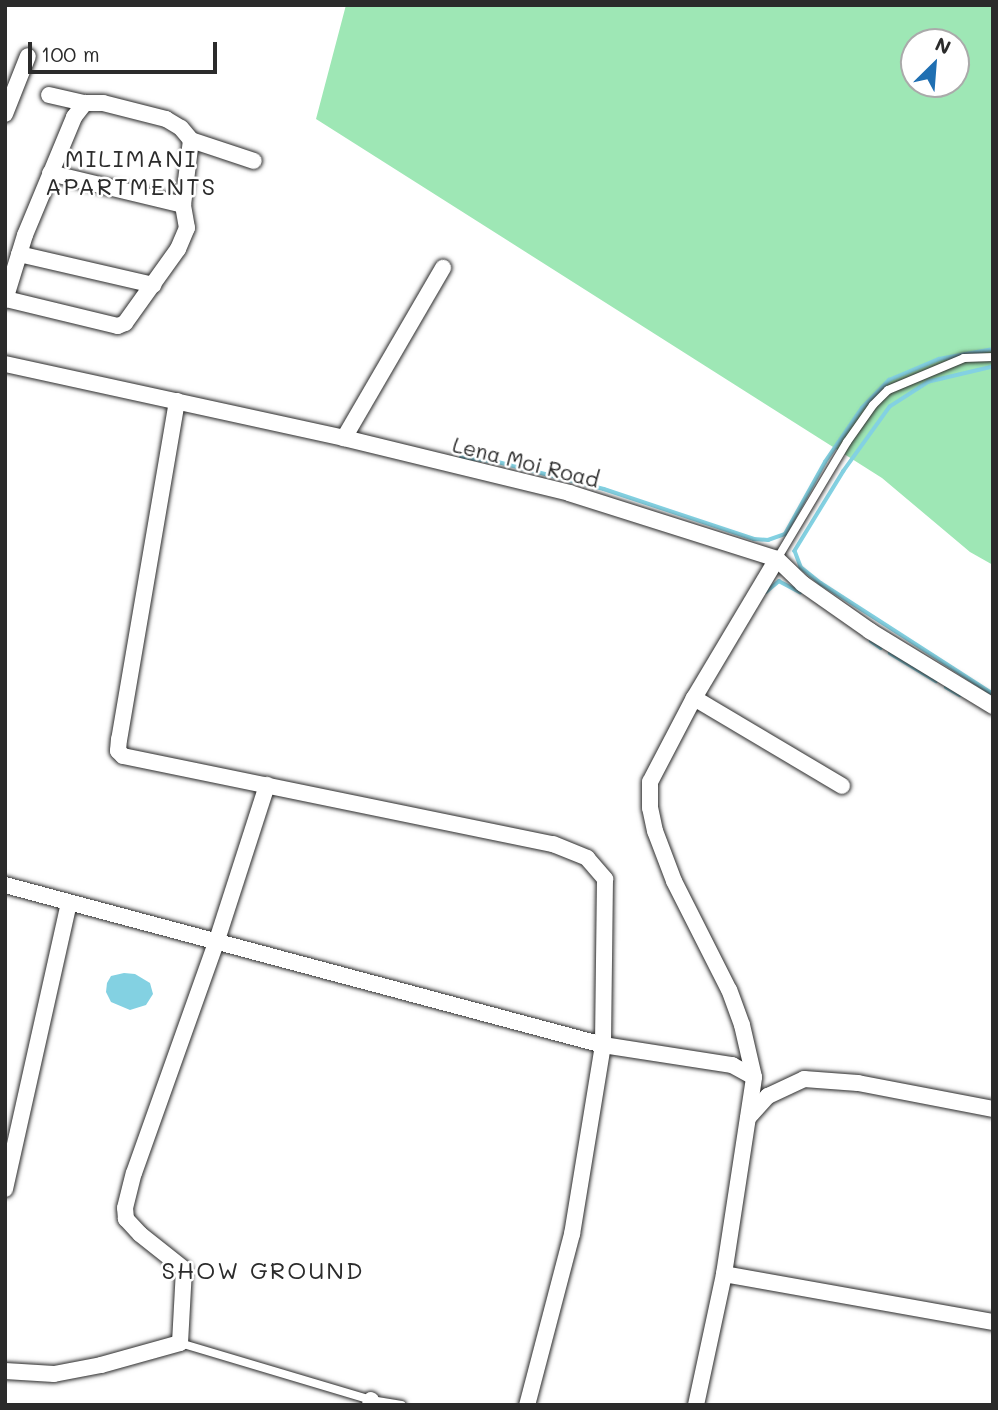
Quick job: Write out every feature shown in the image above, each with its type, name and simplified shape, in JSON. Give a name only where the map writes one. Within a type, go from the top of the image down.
[{"type":"street","points":[[5,114],[28,56]]},
{"type":"street","points":[[49,96],[85,103],[103,103],[166,119],[181,128],[191,140],[254,161]]},
{"type":"street","points":[[85,103],[74,117],[50,173],[9,275],[5,300],[118,326],[125,323],[178,249],[187,228],[183,205],[191,140]]},
{"type":"street","points":[[50,173],[183,205]]},
{"type":"street","points":[[19,254],[153,285]]},
{"type":"street","points":[[344,438],[443,268]]},
{"type":"street","name":"Lena Moi Road","points":[[5,363],[344,438],[569,493],[777,559],[803,584],[870,631],[993,706]]},
{"type":"street","points":[[177,401],[118,751],[130,759],[553,844],[587,858],[605,879],[603,1045],[572,1234],[527,1405]]},
{"type":"street","points":[[696,1405],[724,1274],[754,1077],[742,1024],[729,990],[674,881],[650,808],[649,782],[694,698],[777,559]]},
{"type":"street","points":[[694,698],[842,786]]},
{"type":"street","points":[[5,1371],[54,1374],[101,1365],[180,1343],[184,1269],[140,1234],[126,1219],[125,1208],[134,1173],[217,940],[267,785]]},
{"type":"street","points":[[5,885],[603,1045],[732,1065],[754,1077]]},
{"type":"street","points":[[5,1189],[69,903]]},
{"type":"street","points":[[748,1118],[768,1096],[804,1079],[858,1083],[993,1110]]},
{"type":"street","points":[[724,1274],[993,1322]]},
{"type":"lane","points":[[777,559],[847,442],[873,405],[888,390],[964,358],[993,357]]},
{"type":"lane","points":[[180,1343],[370,1402],[402,1405]]},
{"type":"green space","points":[[346,5],[993,5],[993,565],[970,552],[882,478],[316,119]]},
{"type":"water","points":[[135,974],[150,983],[153,994],[146,1005],[130,1010],[111,1002],[106,992],[107,983],[111,976]]},
{"type":"waterway","points":[[461,457],[498,462],[604,489],[754,539],[768,540],[785,534],[825,462],[862,408],[889,380],[939,359],[993,349]]},
{"type":"waterway","points":[[993,367],[929,382],[890,407],[844,471],[795,551],[801,567],[821,583],[993,694]]},
{"type":"waterway","points":[[766,592],[779,581],[800,592]]},
{"type":"waterway","points":[[871,641],[881,648]]},
{"type":"waterway","points":[[890,653],[936,681]]},
{"type":"waterway","points":[[946,687],[960,695]]},
{"type":"district","name":"MILIMANI APARTMENTS","points":[[131,172]]},
{"type":"district","name":"SHOW GROUND","points":[[263,1270]]}]
